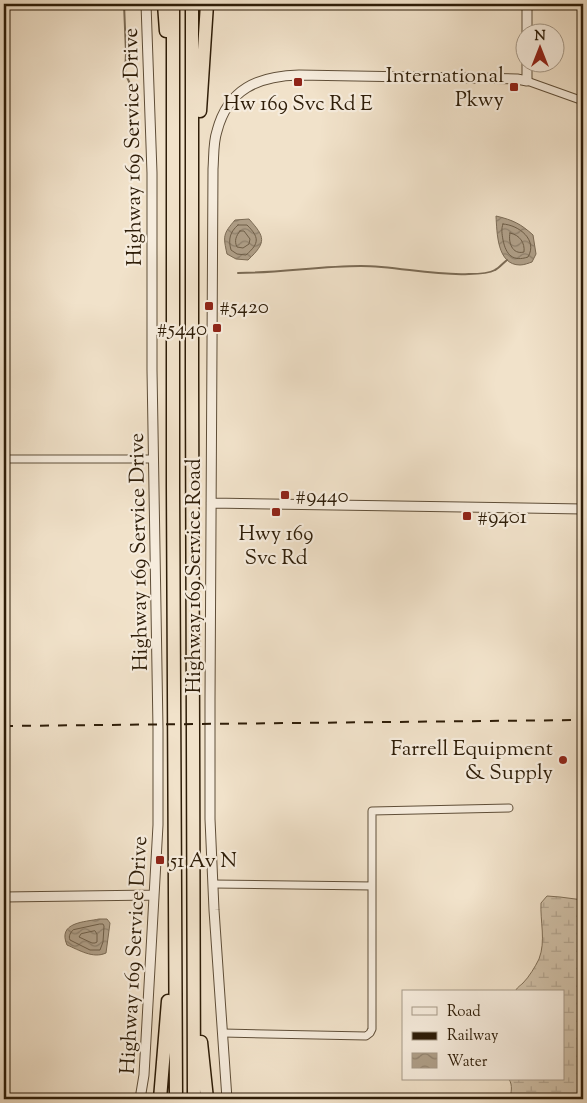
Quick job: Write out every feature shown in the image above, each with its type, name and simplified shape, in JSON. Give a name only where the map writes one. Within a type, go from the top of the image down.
[{"type":"highway","points":[[164,4],[174,146]]},
{"type":"highway","points":[[173,4],[176,1099]]},
{"type":"highway","points":[[192,4],[194,1099]]},
{"type":"highway","points":[[192,176],[198,132],[207,4]]},
{"type":"highway","points":[[160,1099],[169,973],[175,942]]},
{"type":"highway","points":[[194,966],[207,1099]]},
{"type":"street","name":"Highway 169 Service Drive","points":[[140,1099],[144,1075],[158,825],[152,362],[152,172],[146,4]]},
{"type":"street","points":[[527,4],[527,22]]},
{"type":"street","points":[[527,72],[527,81],[583,101]]},
{"type":"street","name":"Highway 169 Service Road","points":[[227,1099],[210,819],[213,169],[217,131],[222,116],[239,94],[252,84],[278,76],[517,79],[527,81]]},
{"type":"street","points":[[4,459],[154,459]]},
{"type":"street","points":[[211,503],[583,509]]},
{"type":"street","points":[[223,1033],[366,1036],[370,1033],[372,1029],[372,811],[509,808]]},
{"type":"street","points":[[213,884],[372,886]]},
{"type":"street","points":[[4,897],[154,895]]},
{"type":"green space","points":[[547,896],[583,900],[583,1099],[510,1099],[509,1080],[564,1080],[564,990],[516,990],[530,975],[541,952],[541,903]]},
{"type":"water","points":[[496,216],[516,223],[533,235],[536,254],[532,262],[520,265],[512,264],[507,260],[498,239]]},
{"type":"water","points":[[249,219],[261,235],[261,244],[248,260],[236,259],[227,254],[225,236],[235,220]]},
{"type":"water","points":[[107,919],[110,923],[106,953],[101,955],[91,954],[67,945],[65,937],[69,927],[80,922]]},
{"type":"waterway","points":[[124,4],[125,73],[132,88]]},
{"type":"waterway","points":[[238,273],[361,266],[442,274],[479,274],[495,270],[507,260]]},
{"type":"railway","points":[[4,726],[583,720]]},
{"type":"place","name":"Hw 169 Svc Rd E","points":[[298,82]]},
{"type":"place","name":"International Pkwy","points":[[514,87]]},
{"type":"place","name":"#5420","points":[[209,306]]},
{"type":"place","name":"#5440","points":[[217,328]]},
{"type":"place","name":"#9440","points":[[285,495]]},
{"type":"place","name":"Hwy 169 Svc Rd","points":[[276,512]]},
{"type":"place","name":"#9401","points":[[467,516]]},
{"type":"place","name":"Farrell Equipment & Supply","points":[[563,760]]},
{"type":"place","name":"51 Av N","points":[[160,860]]}]
